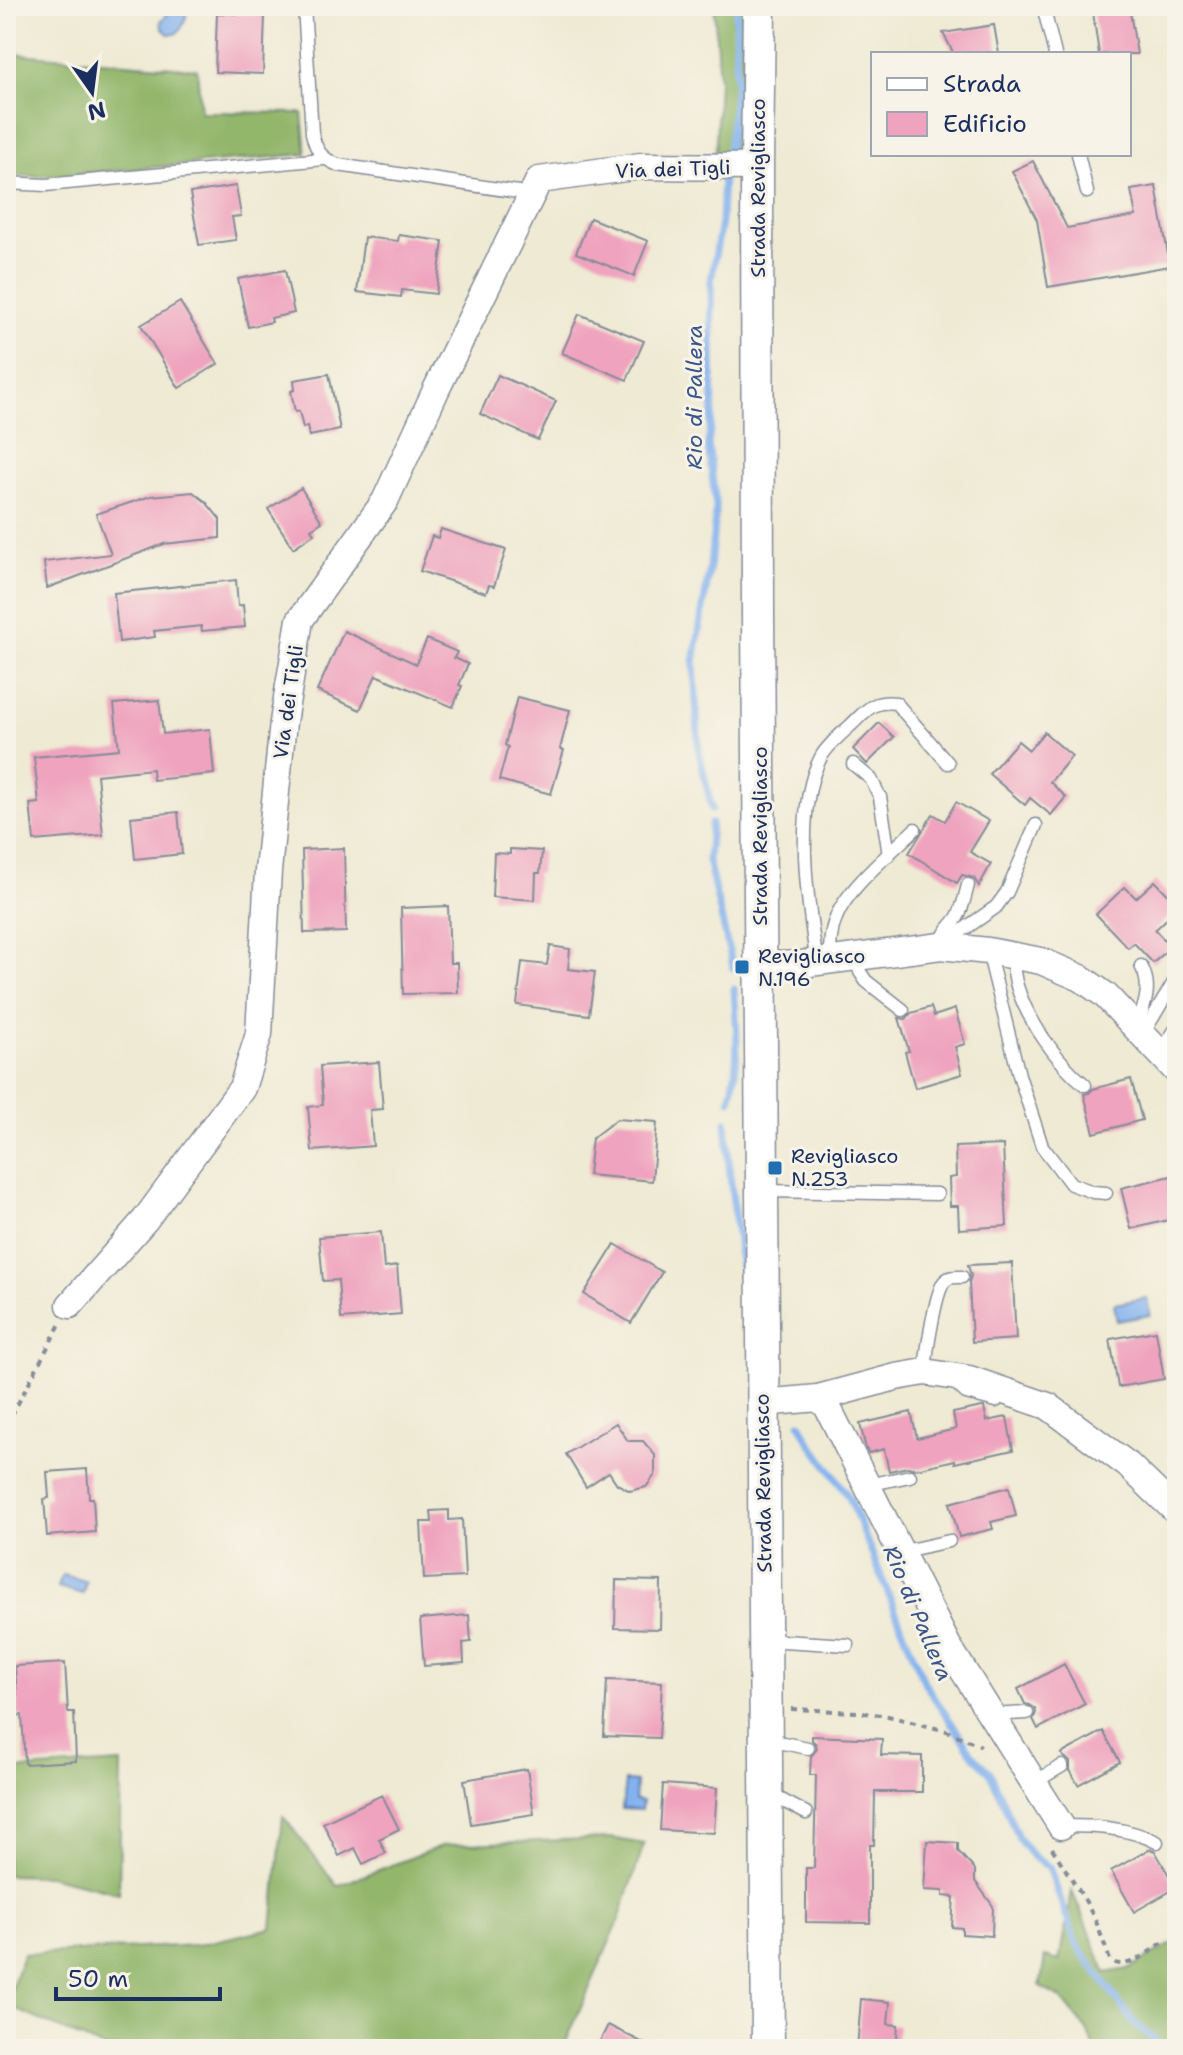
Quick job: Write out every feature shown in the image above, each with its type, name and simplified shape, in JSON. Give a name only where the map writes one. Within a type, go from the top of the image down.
[{"type":"street","name":"Strada Revigliasco","points":[[759,6],[761,1191],[768,2049]]},
{"type":"street","name":"Via dei Tigli","points":[[70,1305],[145,1220],[242,1088],[259,1034],[268,871],[283,722],[300,620],[385,501],[539,180],[641,166],[757,167]]},
{"type":"street","points":[[760,961],[778,965],[824,962],[941,946],[1041,961],[1081,978],[1105,995],[1154,1047]]},
{"type":"street","points":[[762,1403],[818,1398],[896,1377],[936,1374],[969,1379],[1048,1406],[1128,1465],[1177,1512]]},
{"type":"street","points":[[818,1398],[827,1406],[948,1646],[1033,1783],[1056,1836]]},
{"type":"lane","points":[[304,6],[312,133],[316,149],[324,159],[338,165],[532,194]]},
{"type":"lane","points":[[1043,6],[1054,52]]},
{"type":"lane","points":[[1078,156],[1087,192]]},
{"type":"lane","points":[[6,183],[46,185],[324,159]]},
{"type":"lane","points":[[824,962],[807,882],[806,807],[812,779],[822,756],[873,704],[883,701],[896,703],[948,763]]},
{"type":"lane","points":[[853,764],[871,779],[880,797],[889,855]]},
{"type":"lane","points":[[941,946],[996,907],[1007,892],[1036,825]]},
{"type":"lane","points":[[824,962],[836,916],[851,893],[915,829]]},
{"type":"lane","points":[[941,946],[944,931],[957,918],[968,885]]},
{"type":"lane","points":[[1000,953],[1029,1014],[1054,1052],[1085,1085]]},
{"type":"lane","points":[[1000,953],[1019,1075],[1042,1146],[1071,1184],[1106,1193]]},
{"type":"lane","points":[[856,958],[866,981],[903,1010]]},
{"type":"lane","points":[[1141,966],[1147,977],[1154,1047]]},
{"type":"lane","points":[[1154,1047],[1177,977]]},
{"type":"lane","points":[[1154,1047],[1177,1027]]},
{"type":"lane","points":[[761,1191],[937,1194]]},
{"type":"lane","points":[[962,1277],[949,1278],[942,1283],[926,1358],[936,1374],[966,1393],[1004,1403]]},
{"type":"lane","points":[[867,1485],[910,1476]]},
{"type":"lane","points":[[900,1552],[949,1541]]},
{"type":"lane","points":[[764,1640],[848,1645]]},
{"type":"lane","points":[[990,1715],[1027,1713]]},
{"type":"lane","points":[[765,1723],[808,1748]]},
{"type":"lane","points":[[1033,1783],[1062,1766]]},
{"type":"lane","points":[[766,1791],[806,1813]]},
{"type":"lane","points":[[1056,1836],[1099,1826],[1137,1833],[1157,1842]]},
{"type":"path","points":[[6,1426],[70,1305]]},
{"type":"path","points":[[765,1723],[858,1712],[888,1716],[947,1731],[971,1740],[987,1753]]},
{"type":"path","points":[[1056,1836],[1114,1964],[1121,1966],[1132,1962],[1164,1942]]},
{"type":"green space","points":[[714,6],[743,6],[743,161],[715,160],[719,81]]},
{"type":"green space","points":[[6,53],[197,69],[201,112],[302,113],[306,154],[51,176],[6,176]]},
{"type":"green space","points":[[121,1763],[119,1893],[48,1876],[6,1875],[6,1770]]},
{"type":"green space","points":[[283,1816],[337,1886],[444,1845],[610,1838],[644,1844],[619,1920],[563,2049],[106,2049],[6,2005],[23,1954],[197,1945],[272,1928]]},
{"type":"green space","points":[[1072,1891],[1106,1973],[1128,1969],[1177,1941],[1177,2049],[1095,2049],[1087,2030],[1061,1998],[1040,1987],[1045,1957],[1059,1961]]},
{"type":"water","points":[[168,6],[187,6],[185,21],[176,34],[168,34],[162,27],[161,21],[167,15]]},
{"type":"water","points":[[1147,1298],[1150,1315],[1117,1321],[1114,1304]]},
{"type":"water","points":[[62,1575],[86,1581],[83,1594],[58,1587]]},
{"type":"water","points":[[625,1781],[636,1782],[635,1800],[642,1801],[641,1810],[622,1809]]},
{"type":"building","points":[[1092,6],[1129,6],[1137,54],[1099,52]]},
{"type":"building","points":[[217,13],[265,15],[263,74],[215,72]]},
{"type":"building","points":[[994,25],[999,52],[953,52],[943,33]]},
{"type":"building","points":[[1033,161],[1067,228],[1136,216],[1131,190],[1156,186],[1170,266],[1048,287],[1037,220],[1012,171]]},
{"type":"building","points":[[236,186],[241,216],[232,217],[236,240],[199,245],[190,193]]},
{"type":"building","points":[[590,218],[648,241],[634,276],[576,253]]},
{"type":"building","points":[[399,235],[443,241],[436,294],[402,290],[401,297],[357,292],[364,237],[398,241]]},
{"type":"building","points":[[285,270],[294,313],[248,327],[238,279]]},
{"type":"building","points":[[180,302],[218,364],[179,388],[141,325]]},
{"type":"building","points":[[579,314],[644,341],[627,380],[562,353]]},
{"type":"building","points":[[329,374],[340,430],[309,436],[307,426],[303,428],[299,411],[295,412],[291,391],[295,390],[294,380]]},
{"type":"building","points":[[498,375],[556,401],[538,440],[480,414]]},
{"type":"building","points":[[301,488],[322,522],[311,529],[314,534],[293,548],[268,509]]},
{"type":"building","points":[[193,492],[220,519],[220,538],[164,544],[47,588],[44,562],[111,554],[96,514],[151,496]]},
{"type":"building","points":[[441,529],[506,550],[494,586],[489,585],[486,593],[420,571],[432,536],[438,538]]},
{"type":"building","points":[[236,580],[238,606],[243,605],[245,627],[202,631],[201,626],[154,631],[155,637],[119,642],[114,593]]},
{"type":"building","points":[[344,631],[416,664],[427,639],[457,652],[454,658],[468,664],[453,707],[376,675],[360,710],[317,691]]},
{"type":"building","points":[[517,697],[570,710],[560,749],[564,750],[551,794],[499,780]]},
{"type":"building","points":[[159,700],[163,734],[210,729],[214,774],[153,780],[152,769],[97,775],[103,835],[34,841],[30,804],[39,803],[34,757],[119,749],[114,704]]},
{"type":"building","points":[[879,723],[894,737],[867,764],[853,749]]},
{"type":"building","points":[[1044,732],[1072,756],[1050,782],[1066,797],[1051,815],[1030,798],[1025,805],[989,774],[1018,741],[1029,750]]},
{"type":"building","points":[[956,802],[989,821],[970,852],[991,864],[979,886],[974,878],[962,875],[957,883],[909,853],[933,814],[945,821]]},
{"type":"building","points":[[178,812],[182,854],[135,859],[131,817]]},
{"type":"building","points":[[344,848],[346,932],[304,933],[302,850]]},
{"type":"building","points":[[510,849],[542,851],[540,873],[536,873],[535,900],[492,897],[494,853],[510,854]]},
{"type":"building","points":[[1155,881],[1177,904],[1177,909],[1155,930],[1171,947],[1153,963],[1134,943],[1128,948],[1096,914],[1125,887],[1136,898]]},
{"type":"building","points":[[448,906],[450,963],[457,963],[458,993],[403,994],[401,908]]},
{"type":"building","points":[[550,946],[570,949],[568,969],[595,972],[589,1015],[517,1005],[522,962],[547,965]]},
{"type":"building","points":[[931,1007],[934,1016],[955,1009],[965,1044],[955,1047],[962,1074],[915,1088],[899,1018],[906,1019],[911,1013]]},
{"type":"building","points":[[379,1062],[383,1109],[370,1110],[373,1146],[312,1151],[308,1107],[323,1105],[320,1066]]},
{"type":"building","points":[[1131,1079],[1142,1120],[1094,1133],[1084,1094]]},
{"type":"building","points":[[617,1119],[657,1122],[652,1181],[588,1175],[592,1138]]},
{"type":"building","points":[[1003,1145],[1007,1226],[959,1229],[958,1206],[950,1206],[949,1178],[956,1177],[955,1147]]},
{"type":"building","points":[[1171,1176],[1177,1200],[1177,1218],[1131,1229],[1121,1188]]},
{"type":"building","points":[[381,1232],[384,1268],[397,1266],[401,1314],[341,1319],[338,1280],[323,1281],[319,1237]]},
{"type":"building","points":[[615,1244],[662,1272],[631,1323],[584,1294]]},
{"type":"building","points":[[1012,1263],[1016,1339],[972,1342],[971,1276],[968,1265]]},
{"type":"building","points":[[1156,1331],[1164,1379],[1118,1387],[1110,1339]]},
{"type":"building","points":[[984,1407],[987,1421],[1007,1417],[1013,1450],[955,1463],[955,1460],[916,1469],[908,1467],[889,1471],[884,1449],[869,1453],[866,1449],[860,1424],[911,1412],[917,1438],[956,1429],[953,1413]]},
{"type":"building","points":[[616,1423],[628,1441],[643,1441],[655,1455],[655,1475],[646,1487],[630,1491],[617,1484],[609,1472],[586,1487],[566,1454]]},
{"type":"building","points":[[87,1469],[95,1532],[47,1536],[44,1499],[49,1498],[47,1472]]},
{"type":"building","points":[[1009,1487],[1016,1516],[991,1522],[993,1529],[959,1537],[950,1503]]},
{"type":"building","points":[[449,1510],[449,1520],[462,1519],[465,1577],[424,1579],[421,1522],[432,1522],[431,1511]]},
{"type":"building","points":[[616,1580],[661,1581],[660,1629],[615,1628]]},
{"type":"building","points":[[469,1615],[471,1642],[463,1643],[464,1663],[424,1666],[420,1619]]},
{"type":"building","points":[[65,1663],[68,1712],[74,1712],[76,1761],[25,1764],[15,1666]]},
{"type":"building","points":[[1064,1664],[1085,1704],[1038,1729],[1033,1719],[1035,1709],[1025,1704],[1018,1689]]},
{"type":"building","points":[[607,1680],[662,1682],[659,1738],[604,1736]]},
{"type":"building","points":[[1103,1731],[1120,1762],[1078,1785],[1070,1770],[1070,1762],[1061,1754]]},
{"type":"building","points":[[812,1736],[882,1739],[881,1755],[922,1756],[922,1792],[875,1792],[874,1845],[870,1845],[870,1923],[806,1922],[806,1868],[814,1868],[816,1775],[810,1775],[811,1756],[817,1749]]},
{"type":"building","points":[[527,1769],[534,1814],[471,1824],[464,1780]]},
{"type":"building","points":[[663,1784],[717,1788],[714,1833],[660,1830]]},
{"type":"building","points":[[382,1795],[399,1829],[379,1839],[386,1853],[363,1864],[355,1848],[339,1856],[323,1823]]},
{"type":"building","points":[[927,1841],[958,1843],[958,1851],[975,1870],[975,1881],[993,1906],[992,1936],[962,1934],[962,1928],[952,1927],[954,1897],[943,1896],[943,1891],[924,1890]]},
{"type":"building","points":[[1150,1849],[1155,1851],[1176,1888],[1134,1912],[1111,1871]]},
{"type":"building","points":[[861,1999],[890,2002],[888,2024],[898,2025],[896,2049],[857,2049]]},
{"type":"building","points":[[608,2025],[655,2049],[596,2049]]},
{"type":"waterway","name":"Rio di Pallera","points":[[728,155],[736,86],[736,6]]},
{"type":"waterway","name":"Rio di Pallera","points":[[712,809],[699,752],[694,662],[716,507],[708,444],[713,412],[711,281],[721,222],[723,174]]},
{"type":"waterway","name":"Rio di Pallera","points":[[711,824],[708,860],[733,968]]},
{"type":"waterway","name":"Rio di Pallera","points":[[730,1100],[737,1031],[734,989]]},
{"type":"waterway","name":"Rio di Pallera","points":[[726,1122],[747,1313]]},
{"type":"waterway","name":"Rio di Pallera","points":[[800,1423],[849,1497],[925,1684],[974,1756],[990,1772],[1019,1839],[1033,1857],[1049,1867],[1076,1944],[1133,2022],[1165,2049]]},
{"type":"place","name":"Revigliasco N.196","points":[[742,967]]},
{"type":"place","name":"Revigliasco N.253","points":[[775,1168]]}]
